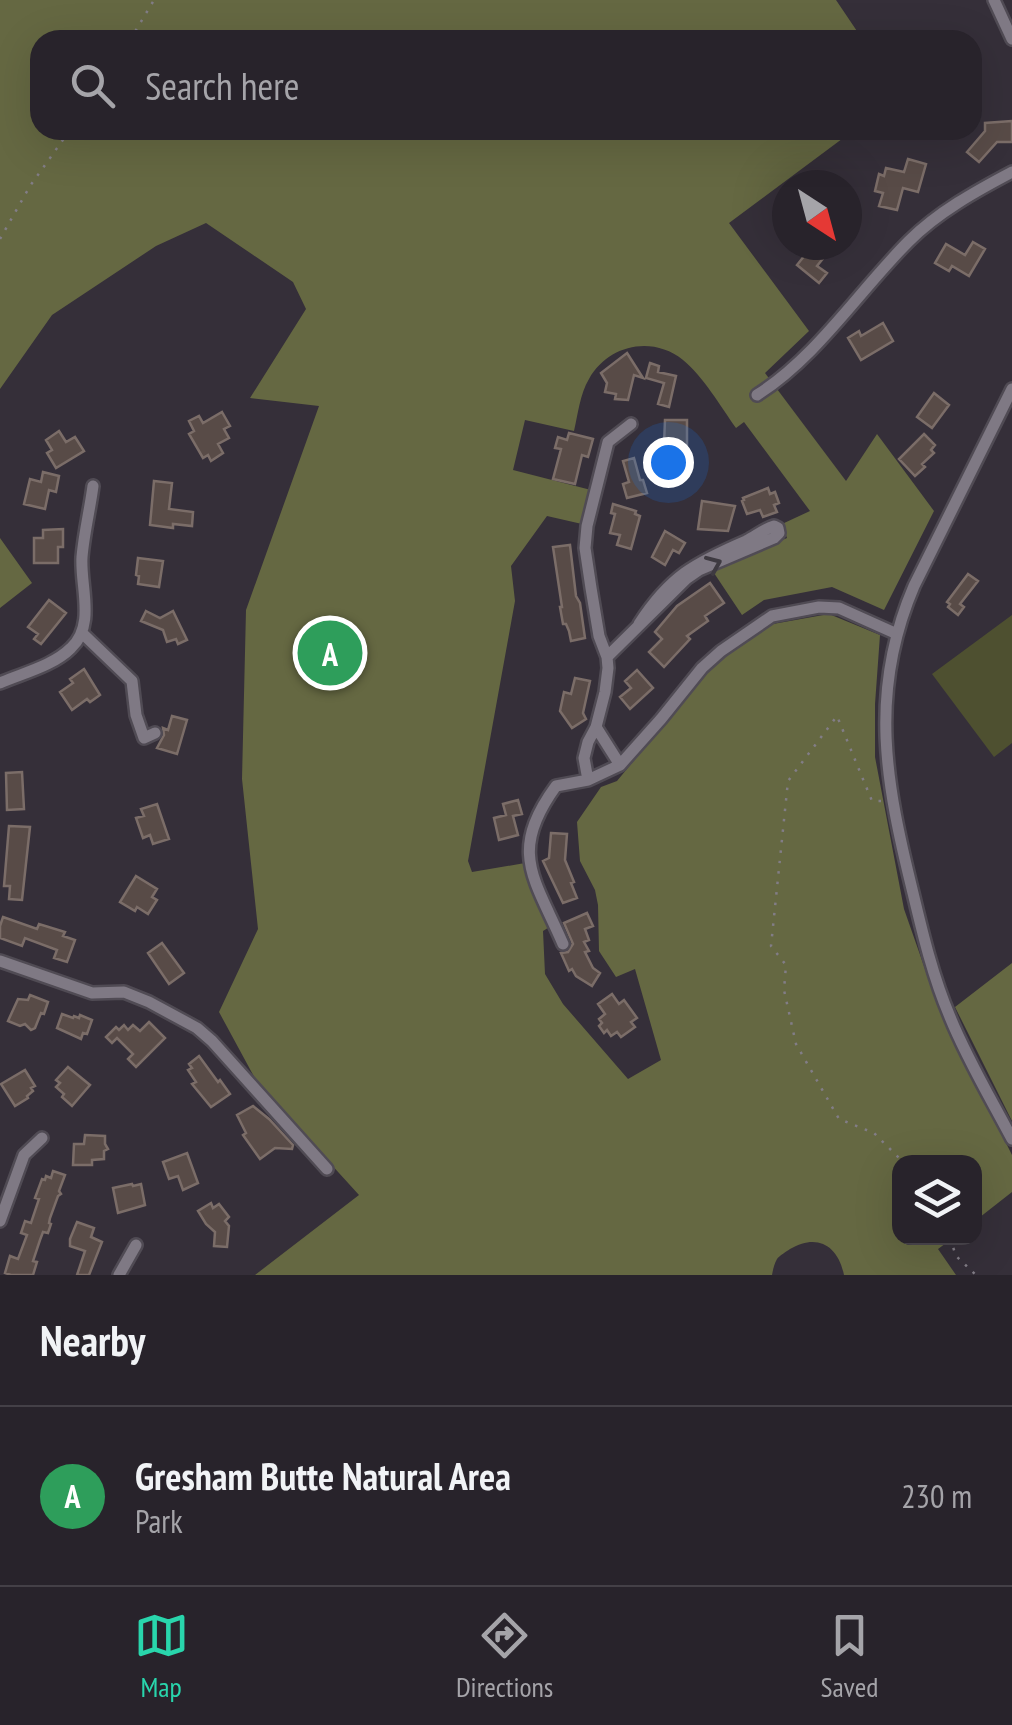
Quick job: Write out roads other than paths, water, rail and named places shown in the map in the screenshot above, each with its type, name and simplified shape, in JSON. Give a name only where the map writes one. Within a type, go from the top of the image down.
[{"type":"street","points":[[994,0],[1012,39]]},
{"type":"street","points":[[757,395],[796,366],[922,229],[1012,172]]},
{"type":"street","points":[[1012,389],[914,586],[897,634],[885,711],[891,801],[932,970],[956,1032],[1012,1139]]},
{"type":"street","points":[[588,780],[584,758],[608,678],[594,604],[586,526],[608,442],[631,424]]},
{"type":"street","points":[[0,682],[58,658],[82,634],[82,559],[94,486]]},
{"type":"street","points":[[607,657],[686,578],[774,538],[778,528],[769,527],[686,570],[661,593],[639,624]]},
{"type":"street","points":[[562,944],[534,877],[527,848],[535,817],[556,786],[588,780],[620,765],[702,668],[721,650],[772,616],[839,608],[897,634]]},
{"type":"street","points":[[82,634],[132,681],[144,738],[156,732]]},
{"type":"street","points":[[596,727],[620,765]]},
{"type":"street","points":[[0,960],[92,992],[124,992],[197,1028],[327,1169]]},
{"type":"street","points":[[0,1221],[24,1155],[42,1138]]},
{"type":"street","points":[[120,1275],[136,1245]]},
{"type":"place","name":"Gresham Butte Natural Area","points":[[330,653]]}]
